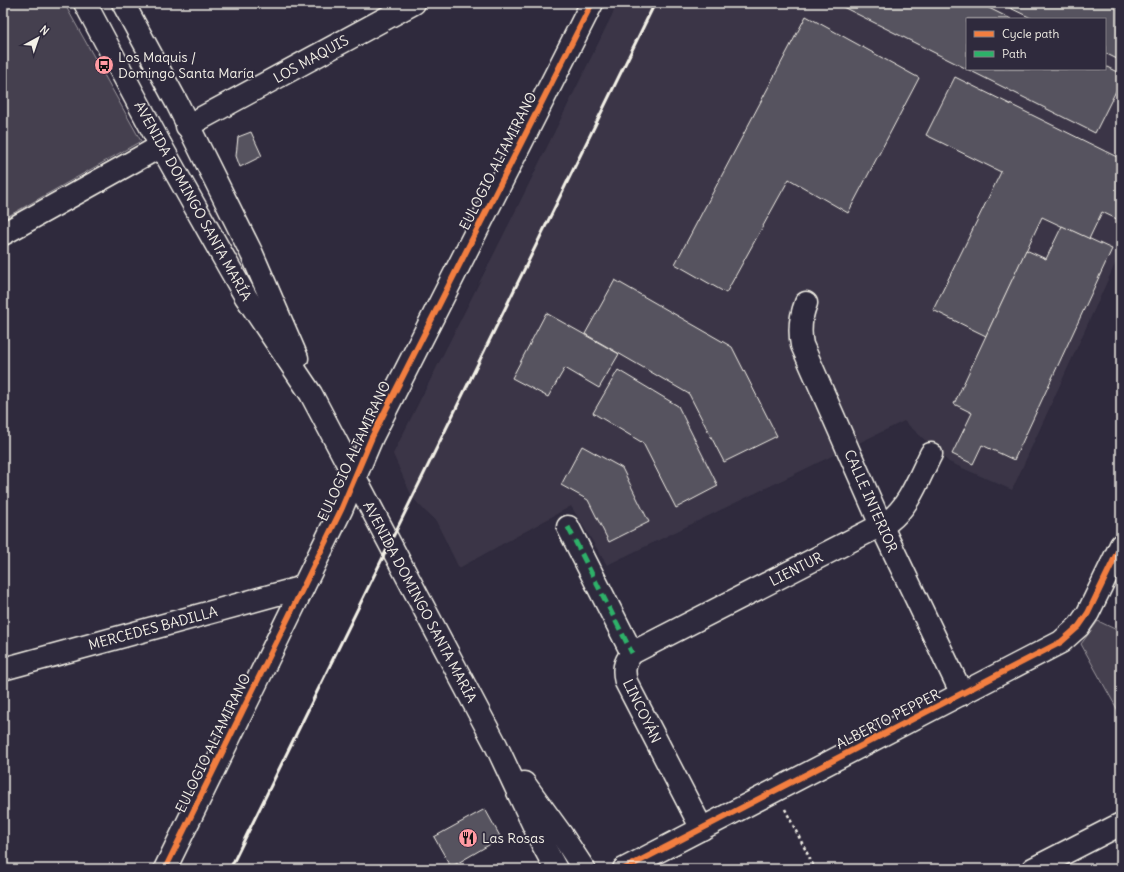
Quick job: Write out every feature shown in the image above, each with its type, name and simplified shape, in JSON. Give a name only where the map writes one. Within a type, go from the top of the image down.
[{"type":"street","name":"AVENIDA DOMINGO SANTA MARÍA","points":[[85,3],[161,146],[246,297],[311,394],[496,745],[542,843],[556,869]]},
{"type":"street","name":"AVENIDA DOMINGO SANTA MARÍA","points":[[124,3],[252,254],[292,344],[311,394]]},
{"type":"street","name":"LOS MAQUIS","points":[[187,126],[414,3]]},
{"type":"street","name":"EULOGIO ALTAMIRANO","points":[[165,869],[341,510],[378,425],[592,3]]},
{"type":"street","points":[[3,234],[161,146]]},
{"type":"street","name":"CALLE INTERIOR","points":[[806,303],[800,323],[802,345],[881,525],[962,694]]},
{"type":"street","name":"LIENTUR","points":[[632,653],[881,525],[896,515],[905,505],[931,454]]},
{"type":"street","points":[[568,527],[632,653]]},
{"type":"street","name":"ALBERTO PEPPER","points":[[624,869],[1050,648],[1079,626],[1088,613],[1121,545]]},
{"type":"street","name":"MERCEDES BADILLA","points":[[3,669],[303,587]]},
{"type":"street","name":"LINCOYÁN","points":[[632,653],[624,666],[626,682],[702,828]]},
{"type":"street","name":"AVENIDA DOMINGO SANTA MARÍA","points":[[496,745],[561,834],[584,869]]},
{"type":"street","points":[[1034,869],[1121,824]]},
{"type":"path","points":[[784,806],[815,869]]},
{"type":"shaded area","points":[[3,3],[64,3],[141,141],[3,219]]},
{"type":"shaded area","points":[[618,3],[1121,3],[1121,251],[1012,490],[949,462],[904,421],[607,565],[571,506],[459,568],[436,521],[412,497],[393,454]]},
{"type":"shaded area","points":[[1098,621],[1121,632],[1121,716],[1081,644]]},
{"type":"building","points":[[835,3],[979,3],[1009,18],[966,18],[966,68]]},
{"type":"building","points":[[1000,3],[1121,3],[1121,61],[1106,54],[1106,18],[1031,18]]},
{"type":"building","points":[[806,16],[919,78],[848,213],[789,179],[726,293],[675,264]]},
{"type":"building","points":[[1106,66],[1121,74],[1121,81],[1095,133],[969,70],[1106,70]]},
{"type":"building","points":[[955,77],[1121,159],[1121,221],[1102,212],[1089,239],[1042,217],[986,336],[933,310],[1001,172],[926,135]]},
{"type":"building","points":[[251,132],[262,156],[240,167],[236,156],[238,137]]},
{"type":"building","points":[[1062,226],[1112,249],[1014,460],[982,445],[973,464],[952,454],[972,413],[954,404],[1026,250],[1046,259]]},
{"type":"building","points":[[615,280],[732,347],[777,436],[724,462],[689,394],[585,334]]},
{"type":"building","points":[[546,313],[619,354],[599,388],[565,368],[548,397],[512,378]]},
{"type":"building","points":[[618,370],[678,406],[718,486],[676,508],[643,443],[593,413]]},
{"type":"building","points":[[582,446],[622,468],[649,522],[609,542],[588,500],[561,485]]},
{"type":"building","name":"Las Rosas","points":[[485,809],[501,838],[451,867],[434,837]]},
{"type":"railway","points":[[230,869],[655,3]]},
{"type":"marked path","points":[[568,527],[632,653]]},
{"type":"cycle path","points":[[165,869],[341,510],[372,437],[592,3]]},
{"type":"cycle path","points":[[624,869],[1061,642],[1079,626],[1088,613],[1121,545]]},
{"type":"place","name":"Los Maquis / Domingo Santa María","points":[[104,65]]},
{"type":"place","name":"Las Rosas","points":[[468,838]]}]
